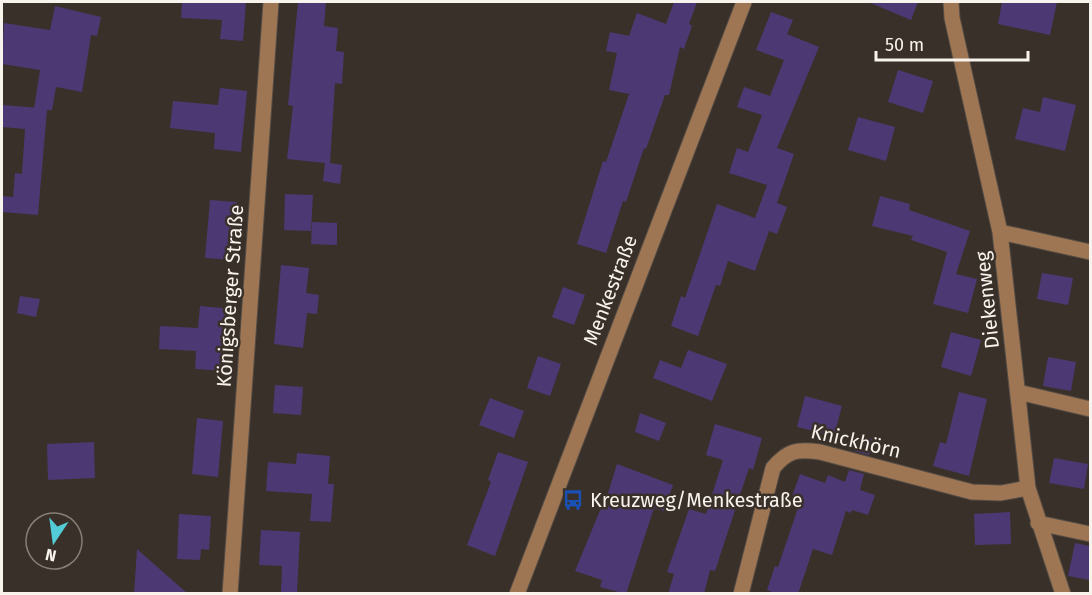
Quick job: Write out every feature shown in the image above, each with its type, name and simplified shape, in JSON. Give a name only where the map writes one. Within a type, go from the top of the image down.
[{"type":"street","name":"Königsberger Straße","points":[[230,594],[271,2]]},
{"type":"street","name":"Menkestraße","points":[[517,594],[744,2]]},
{"type":"street","name":"Diekenweg","points":[[951,2],[952,18],[1000,232],[1028,488],[1063,594]]},
{"type":"street","points":[[1000,232],[1090,252]]},
{"type":"street","points":[[1018,392],[1090,409]]},
{"type":"street","name":"Knickhörn","points":[[741,594],[773,468],[784,455],[796,449],[820,452],[972,492],[1001,493],[1028,488]]},
{"type":"street","points":[[1038,523],[1090,534]]},
{"type":"building","points":[[182,2],[246,2],[243,41],[220,39],[222,20],[181,18]]},
{"type":"building","points":[[298,2],[326,2],[324,26],[338,28],[336,51],[344,52],[342,84],[335,83],[330,163],[342,165],[340,184],[323,181],[325,163],[287,159],[293,106],[288,105]]},
{"type":"building","points":[[674,2],[697,2],[689,24],[692,26],[684,49],[680,47],[669,95],[665,95],[626,202],[623,201],[606,253],[577,244],[603,161],[606,162],[629,94],[609,90],[617,53],[606,51],[610,32],[629,36],[637,13],[666,24]]},
{"type":"building","points":[[868,2],[918,2],[911,20]]},
{"type":"building","points":[[1002,2],[1057,2],[1050,35],[998,24]]},
{"type":"building","points":[[55,6],[101,17],[97,36],[91,35],[82,92],[56,87],[52,110],[47,110],[38,215],[2,212],[2,196],[13,197],[15,173],[22,174],[25,129],[2,127],[2,105],[34,108],[40,70],[2,64],[4,23],[50,30]]},
{"type":"building","points":[[771,12],[793,20],[787,34],[819,47],[777,148],[794,154],[777,203],[787,207],[777,234],[769,231],[755,271],[728,261],[720,286],[716,285],[698,336],[671,326],[681,296],[685,298],[717,204],[755,218],[767,185],[729,173],[737,148],[748,152],[762,115],[737,107],[744,87],[770,96],[784,60],[756,50]]},
{"type":"building","points":[[898,70],[933,81],[923,113],[888,102]]},
{"type":"building","points":[[220,88],[247,91],[241,152],[214,149],[215,133],[170,128],[173,101],[218,105]]},
{"type":"building","points":[[1043,97],[1076,105],[1065,151],[1015,139],[1023,108],[1040,112]]},
{"type":"building","points":[[858,117],[895,127],[886,161],[848,150]]},
{"type":"building","points":[[285,194],[313,195],[311,231],[284,230]]},
{"type":"building","points":[[880,196],[910,204],[909,210],[970,231],[956,274],[977,279],[968,313],[933,304],[947,252],[911,240],[913,236],[872,226]]},
{"type":"building","points":[[210,200],[237,202],[233,260],[205,258]]},
{"type":"building","points":[[312,222],[337,223],[337,245],[311,244]]},
{"type":"building","points":[[281,265],[309,268],[306,293],[319,295],[317,314],[307,313],[303,348],[274,344]]},
{"type":"building","points":[[1042,273],[1073,278],[1068,305],[1037,299]]},
{"type":"building","points":[[563,287],[585,295],[574,325],[552,317]]},
{"type":"building","points":[[20,296],[40,299],[36,317],[17,313]]},
{"type":"building","points":[[200,306],[233,309],[228,371],[195,369],[196,351],[159,349],[160,326],[198,328]]},
{"type":"building","points":[[951,332],[981,340],[971,376],[941,367]]},
{"type":"building","points":[[688,350],[727,364],[712,401],[653,378],[660,360],[681,368]]},
{"type":"building","points":[[538,356],[561,364],[550,396],[527,388]]},
{"type":"building","points":[[1048,357],[1076,362],[1071,391],[1043,386]]},
{"type":"building","points":[[275,385],[303,387],[301,415],[273,413]]},
{"type":"building","points":[[959,392],[987,399],[969,476],[933,466],[940,442],[946,444]]},
{"type":"building","points":[[805,396],[842,406],[834,436],[797,427]]},
{"type":"building","points":[[490,398],[524,411],[514,438],[479,425]]},
{"type":"building","points":[[640,413],[666,423],[659,441],[635,432]]},
{"type":"building","points":[[197,418],[223,421],[218,477],[192,474]]},
{"type":"building","points":[[715,424],[762,438],[753,470],[749,468],[715,571],[710,570],[704,594],[668,594],[674,574],[667,572],[689,509],[706,514],[723,460],[706,455]]},
{"type":"building","points":[[859,435],[874,440],[869,455],[854,451]]},
{"type":"building","points":[[94,442],[95,478],[48,480],[47,444]]},
{"type":"building","points":[[498,452],[528,462],[495,556],[467,545],[491,482],[488,480]]},
{"type":"building","points":[[297,453],[330,456],[328,484],[334,484],[331,522],[310,521],[312,494],[266,491],[268,462],[296,464]]},
{"type":"building","points":[[1054,458],[1088,464],[1084,489],[1049,483]]},
{"type":"building","points":[[617,464],[673,485],[664,511],[654,508],[626,594],[600,587],[602,580],[575,571],[601,508],[603,509]]},
{"type":"building","points":[[849,470],[864,474],[860,490],[875,495],[868,515],[852,510],[851,513],[846,511],[832,555],[813,549],[798,594],[777,594],[767,590],[775,566],[778,567],[800,502],[791,499],[800,474],[825,483],[828,475],[845,482]]},
{"type":"building","points":[[1010,512],[1011,544],[975,545],[974,514]]},
{"type":"building","points":[[179,514],[211,516],[209,550],[201,549],[200,560],[177,559]]},
{"type":"building","points":[[261,530],[300,532],[297,592],[281,592],[282,566],[259,565]]},
{"type":"building","points":[[1075,543],[1090,546],[1090,580],[1068,576]]},
{"type":"building","points":[[137,549],[188,594],[134,594]]},
{"type":"place","name":"Kreuzweg/Menkestraße","points":[[573,500]]}]
